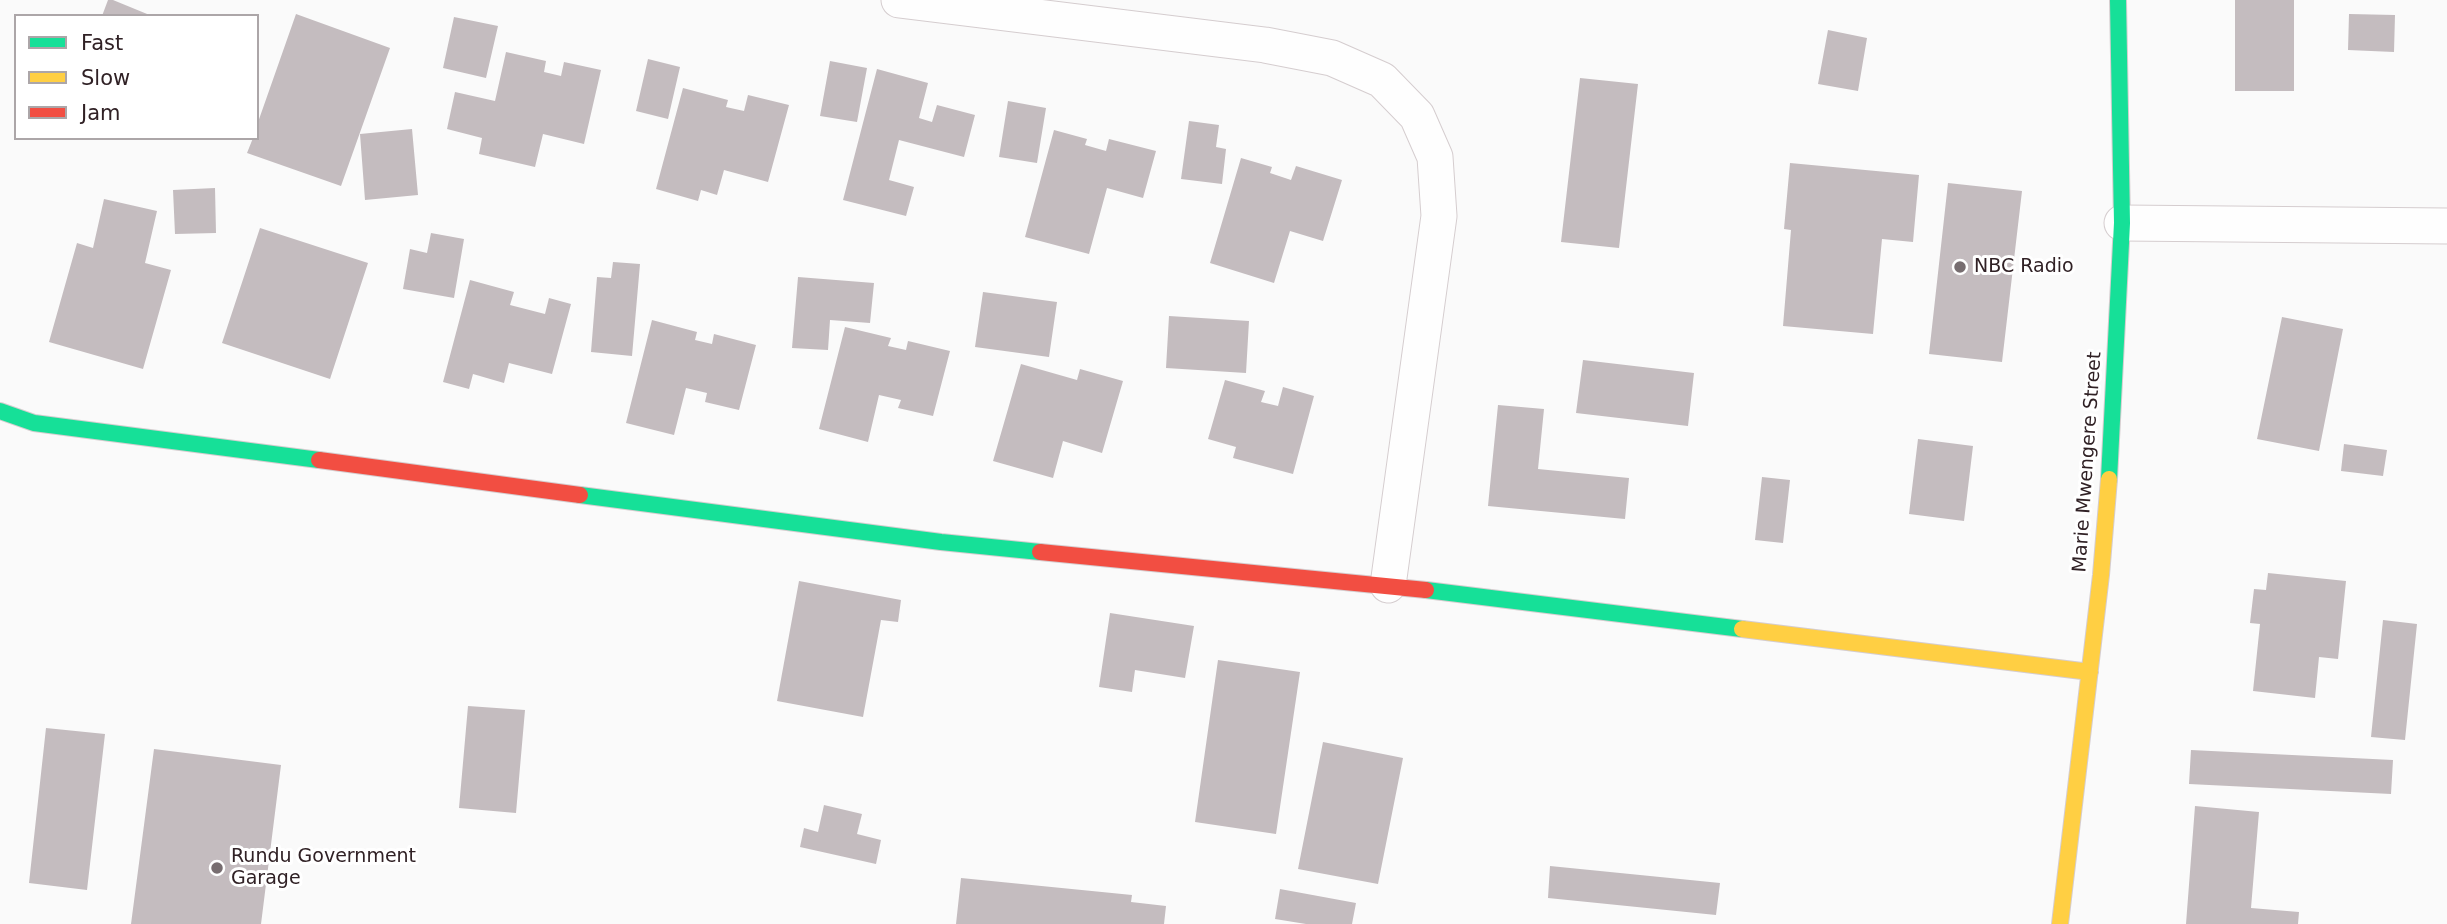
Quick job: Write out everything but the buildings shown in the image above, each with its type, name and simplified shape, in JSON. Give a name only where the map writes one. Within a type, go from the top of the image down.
[{"type":"street","points":[[899,0],[970,4],[1265,45],[1332,58],[1382,80],[1417,116],[1435,158],[1439,216],[1388,585]]},
{"type":"street","name":"Marie Mwengere Street","points":[[2060,924],[2090,672],[2111,458],[2122,223],[2118,0]]},
{"type":"street","points":[[2122,223],[2447,226]]},
{"type":"street","points":[[0,411],[34,423],[941,542],[1388,585],[2090,672]]},
{"type":"traffic: fast","points":[[2109,479],[2122,223],[2118,0]]},
{"type":"traffic: fast","points":[[0,411],[34,423],[319,460]]},
{"type":"traffic: fast","points":[[580,495],[941,542],[1040,552]]},
{"type":"traffic: fast","points":[[1426,590],[1742,629]]},
{"type":"traffic: slow","points":[[2060,924],[2101,575],[2109,479]]},
{"type":"traffic: slow","points":[[1742,629],[2090,672]]},
{"type":"traffic: jam","points":[[319,460],[580,495]]},
{"type":"traffic: jam","points":[[1040,552],[1426,590]]},
{"type":"place","name":"NBC Radio","points":[[1960,267]]},
{"type":"place","name":"Rundu Government Garage","points":[[217,868]]}]
